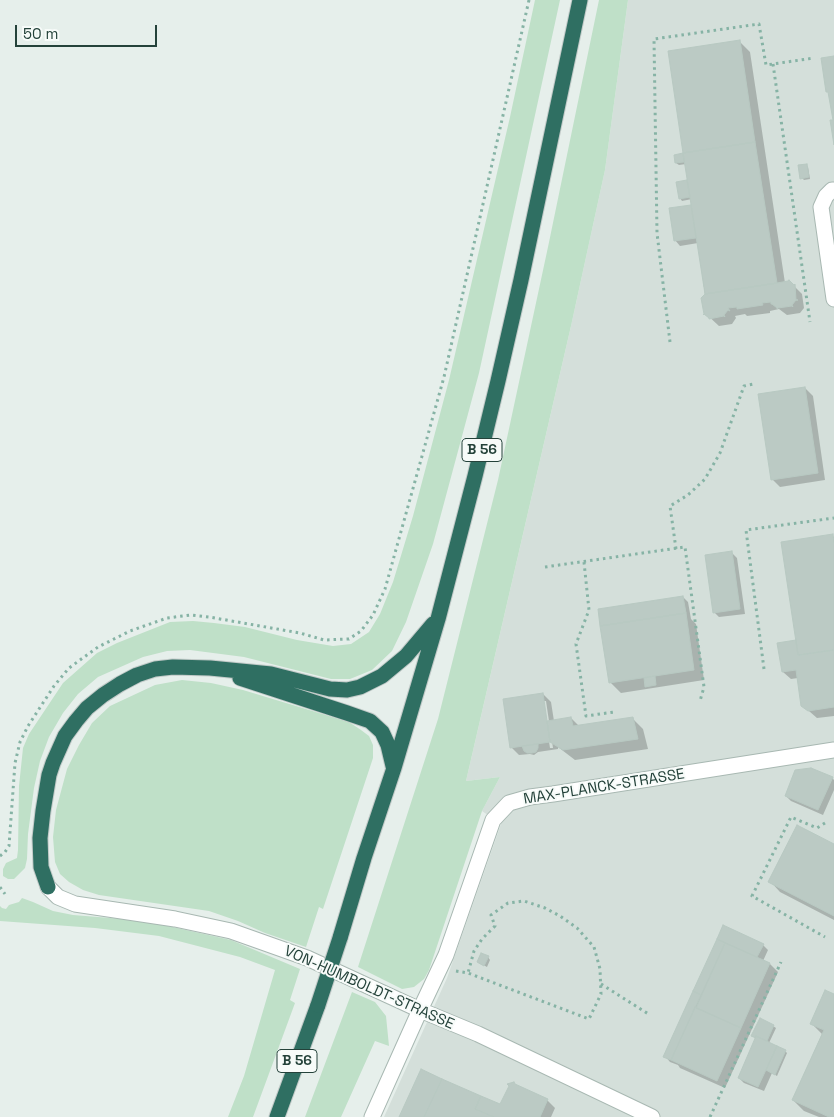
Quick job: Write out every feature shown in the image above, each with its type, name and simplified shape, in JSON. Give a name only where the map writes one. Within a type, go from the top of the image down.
[{"type":"highway","name":"B 56","points":[[277,1117],[340,938],[394,768],[438,619],[500,372],[580,0]]},
{"type":"highway","points":[[48,887],[41,867],[40,852],[43,811],[53,763],[65,736],[76,721],[87,708],[103,695],[138,675],[155,669],[173,667],[210,668],[270,674],[330,689],[347,690],[360,687],[382,676],[416,645],[438,619]]},
{"type":"highway","points":[[210,668],[370,722],[382,732],[388,745],[394,768]]},
{"type":"street","points":[[834,190],[826,196],[821,207],[834,299]]},
{"type":"street","name":"MAX-PLANCK-STRASSE","points":[[372,1117],[446,955],[493,820],[510,803],[530,797],[834,750]]},
{"type":"street","name":"VON-HUMBOLDT-STRASSE","points":[[48,887],[58,897],[75,904],[175,919],[231,931],[320,963],[420,1010],[478,1034],[652,1117]]},
{"type":"path","points":[[385,588],[444,377],[529,0]]},
{"type":"path","points":[[670,342],[657,232],[654,39],[759,24],[766,65],[814,58]]},
{"type":"path","points":[[773,64],[810,322]]},
{"type":"path","points":[[676,549],[670,506],[688,495],[705,479],[720,453],[744,386],[754,384]]},
{"type":"path","points":[[764,669],[746,530],[834,518]]},
{"type":"path","points":[[546,567],[685,547],[704,687],[700,701]]},
{"type":"path","points":[[584,562],[589,610],[576,644],[586,716],[614,712]]},
{"type":"path","points":[[825,823],[817,828],[791,817],[752,896],[825,937]]},
{"type":"path","points":[[0,887],[5,894]]},
{"type":"path","points":[[440,968],[468,973],[589,1019],[601,994],[600,969],[594,947],[577,928],[560,916],[546,908],[524,901],[508,903],[490,914],[495,926],[482,939],[474,951],[468,973]]},
{"type":"path","points":[[710,1117],[781,962]]},
{"type":"path","points":[[601,984],[650,1016]]},
{"type":"shaded area","points":[[628,0],[834,0],[834,1117],[384,1117],[447,978],[501,824],[482,811],[500,777],[466,781],[605,170]]},
{"type":"green space","points":[[535,0],[560,0],[479,373],[433,544],[406,622],[392,651],[372,670],[350,679],[331,679],[244,657],[190,650],[167,651],[143,657],[98,677],[78,694],[63,713],[49,737],[40,761],[34,788],[25,868],[14,879],[8,879],[3,876],[3,869],[6,863],[17,858],[19,786],[23,748],[29,734],[63,683],[97,653],[170,622],[193,621],[245,627],[297,640],[333,646],[351,644],[369,632],[380,614],[393,582],[413,516],[449,380]]},
{"type":"green space","points":[[599,0],[628,0],[605,170],[466,781],[500,777],[482,811],[429,970],[424,979],[414,987],[402,989],[358,967],[438,719],[498,480]]},
{"type":"green space","points":[[182,680],[211,683],[243,690],[349,722],[369,736],[373,745],[373,758],[323,909],[319,907],[306,947],[209,911],[99,895],[83,890],[60,874],[55,862],[53,837],[56,810],[67,769],[92,723],[110,706],[155,685]]},
{"type":"green space","points":[[22,898],[53,911],[168,926],[231,940],[300,969],[290,1000],[295,1003],[253,1117],[228,1117],[244,1076],[275,970],[240,957],[159,936],[95,928],[0,921],[0,906],[6,909],[9,905],[19,902]]},
{"type":"green space","points":[[352,992],[375,1002],[386,1016],[389,1046],[375,1041],[341,1117],[305,1117]]},
{"type":"building","points":[[740,40],[755,142],[683,153],[668,51]]},
{"type":"building","points":[[834,56],[834,145],[830,120],[833,120],[828,92],[826,92],[821,58]]},
{"type":"building","points":[[755,142],[777,283],[705,294],[683,153]]},
{"type":"building","points":[[683,153],[684,162],[675,163],[674,155]]},
{"type":"building","points":[[807,164],[809,177],[800,179],[798,165]]},
{"type":"building","points":[[687,180],[690,197],[679,199],[676,182]]},
{"type":"building","points":[[691,205],[696,238],[674,241],[669,208]]},
{"type":"building","points":[[789,280],[795,284],[796,300],[792,305],[793,307],[777,309],[771,302],[737,309],[737,307],[728,308],[730,311],[728,310],[724,315],[725,317],[709,319],[704,314],[701,298],[705,294]]},
{"type":"building","points":[[805,387],[818,473],[771,480],[758,394]]},
{"type":"building","points":[[833,534],[834,650],[798,655],[781,542]]},
{"type":"building","points":[[732,551],[740,609],[713,613],[705,555]]},
{"type":"building","points":[[683,596],[686,613],[600,626],[598,609]]},
{"type":"building","points":[[686,613],[694,670],[609,683],[600,626]]},
{"type":"building","points":[[796,640],[798,655],[834,650],[834,707],[808,711],[801,706],[796,670],[782,672],[777,643]]},
{"type":"building","points":[[655,676],[656,685],[645,687],[644,678]]},
{"type":"building","points":[[543,693],[550,742],[510,748],[503,699]]},
{"type":"building","points":[[571,717],[573,726],[633,717],[638,739],[563,750],[550,742],[547,721]]},
{"type":"building","points":[[538,744],[536,752],[532,753],[524,751],[522,746]]},
{"type":"building","points":[[811,768],[833,777],[818,810],[785,796],[795,770]]},
{"type":"building","points":[[797,825],[834,844],[834,916],[768,882]]},
{"type":"building","points":[[723,925],[764,944],[757,957],[717,939]]},
{"type":"building","points":[[717,939],[725,943],[701,995],[693,991]]},
{"type":"building","points":[[725,943],[770,963],[741,1028],[696,1008]]},
{"type":"building","points":[[481,953],[489,956],[484,966],[477,962]]},
{"type":"building","points":[[825,990],[834,994],[834,1117],[829,1117],[792,1100],[824,1030],[810,1024]]},
{"type":"building","points":[[693,991],[701,995],[671,1060],[663,1057]]},
{"type":"building","points":[[695,1007],[741,1028],[717,1081],[671,1060]]},
{"type":"building","points":[[760,1018],[774,1025],[767,1041],[751,1036]]},
{"type":"building","points":[[756,1036],[777,1046],[758,1087],[738,1078]]},
{"type":"building","points":[[777,1046],[786,1050],[775,1075],[766,1070]]},
{"type":"building","points":[[421,1069],[442,1079],[424,1117],[399,1117]]},
{"type":"building","points":[[442,1079],[481,1096],[475,1109],[494,1117],[424,1117]]},
{"type":"building","points":[[514,1082],[548,1099],[540,1117],[494,1117],[475,1109],[481,1096],[500,1104],[509,1086],[507,1084]]}]
